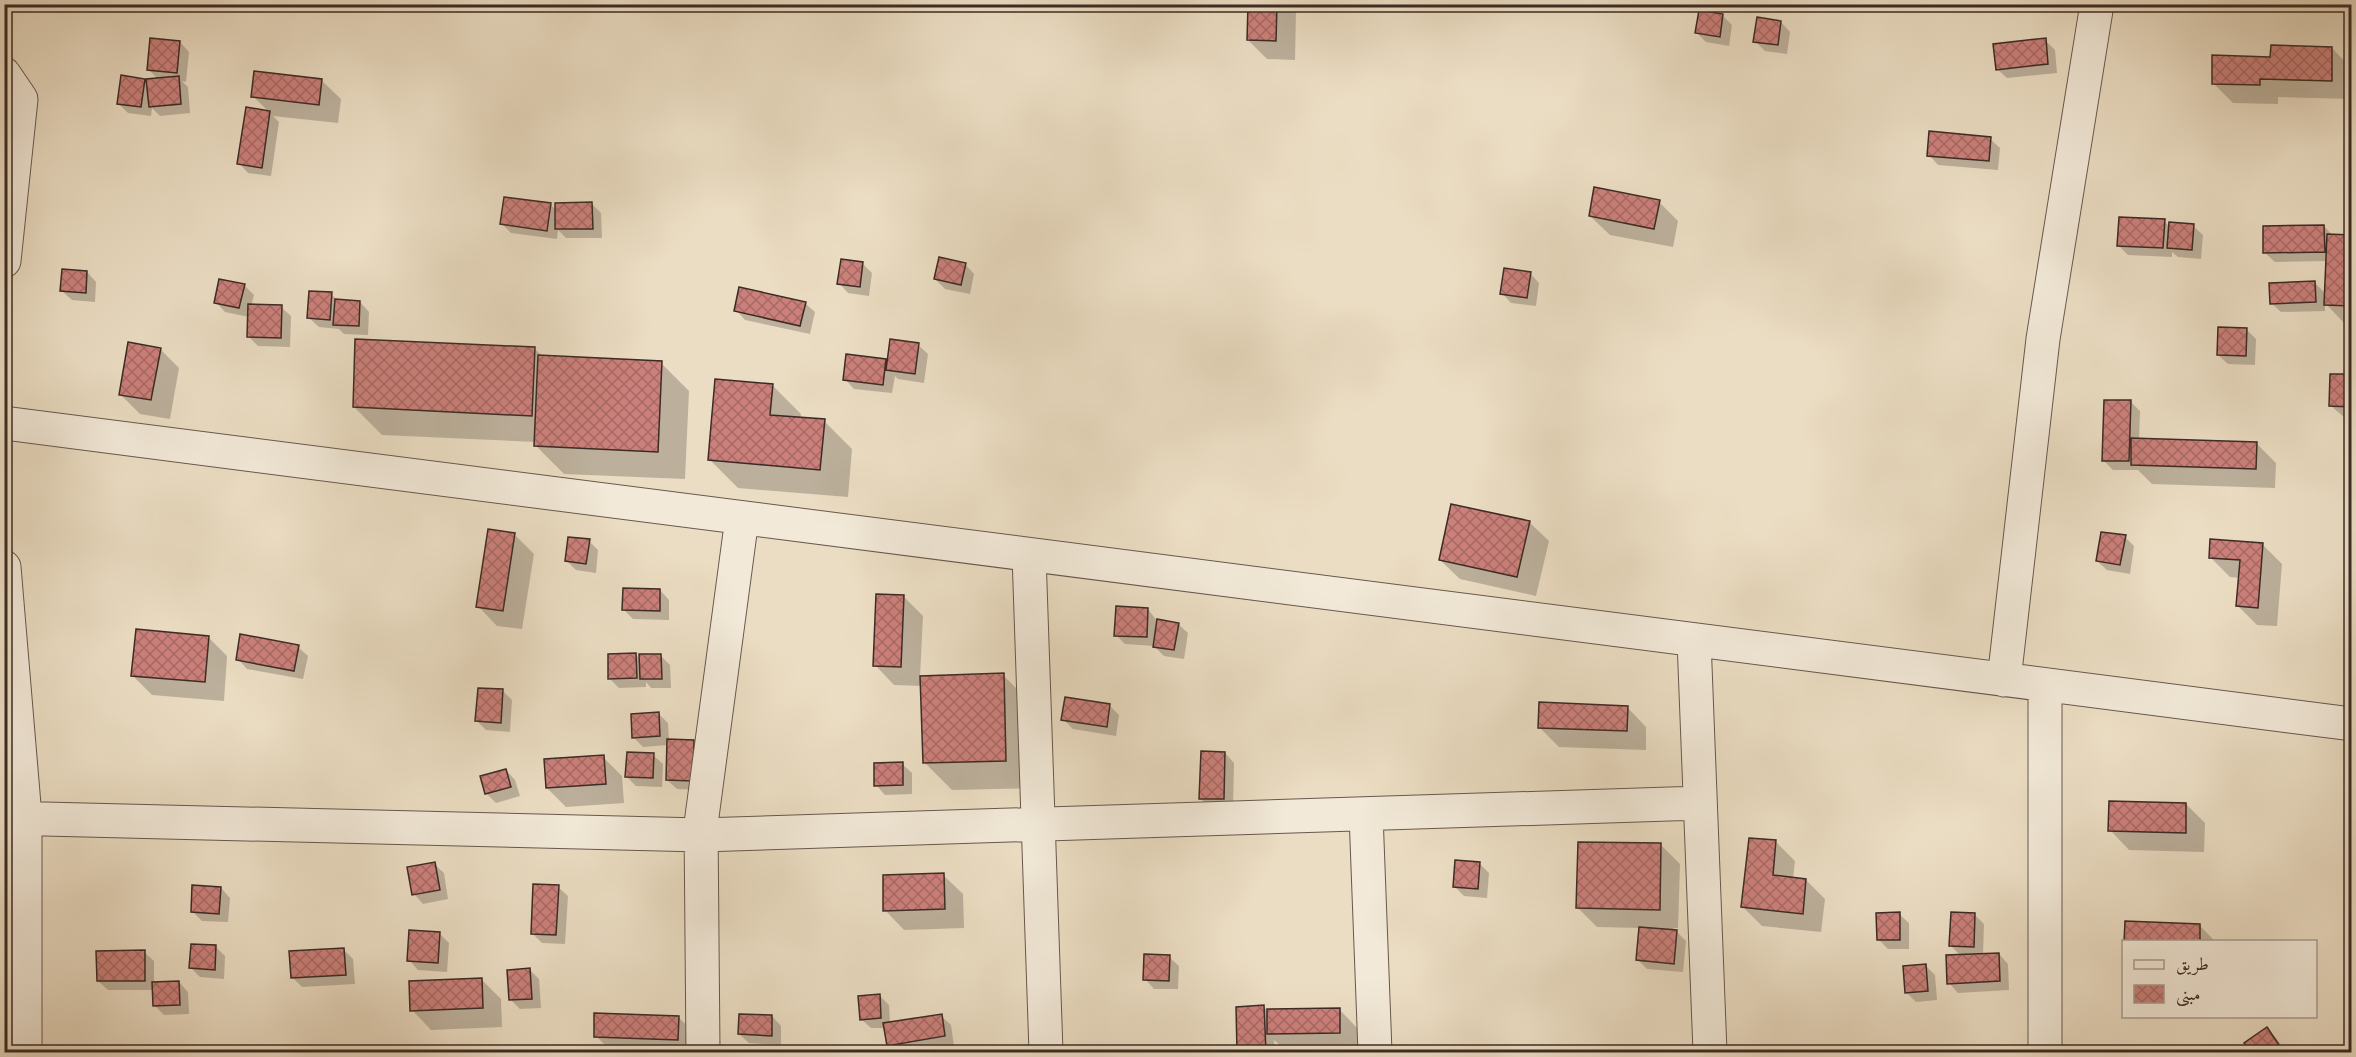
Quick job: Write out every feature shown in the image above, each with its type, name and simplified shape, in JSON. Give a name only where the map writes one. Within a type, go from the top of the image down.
[{"type":"street","points":[[2004,680],[2043,339],[2097,4]]},
{"type":"street","points":[[4,74],[21,99],[4,261]]},
{"type":"street","points":[[4,423],[2352,724]]},
{"type":"street","points":[[703,1053],[701,835],[742,518]]},
{"type":"street","points":[[1029,555],[1046,1053]]},
{"type":"street","points":[[4,567],[25,1053]]},
{"type":"street","points":[[1694,640],[1710,1053]]},
{"type":"street","points":[[2044,685],[2046,1053]]},
{"type":"street","points":[[15,818],[701,835],[1700,803]]},
{"type":"street","points":[[1366,814],[1375,1053]]},
{"type":"building","points":[[1248,4],[1277,4],[1276,41],[1247,40]]},
{"type":"building","points":[[1699,10],[1723,14],[1720,37],[1695,33]]},
{"type":"building","points":[[1757,17],[1781,21],[1778,45],[1753,42]]},
{"type":"building","points":[[150,38],[180,41],[177,73],[147,70]]},
{"type":"building","points":[[2046,38],[2048,64],[1996,70],[1993,44]]},
{"type":"building","points":[[2271,45],[2332,47],[2332,81],[2260,79],[2260,85],[2212,84],[2212,55],[2270,57]]},
{"type":"building","points":[[254,71],[322,79],[319,105],[251,97]]},
{"type":"building","points":[[121,75],[145,79],[141,107],[117,104]]},
{"type":"building","points":[[179,76],[181,104],[149,107],[146,79]]},
{"type":"building","points":[[246,107],[270,111],[262,168],[237,164]]},
{"type":"building","points":[[1929,131],[1991,137],[1989,161],[1927,156]]},
{"type":"building","points":[[1594,187],[1660,200],[1654,229],[1589,216]]},
{"type":"building","points":[[504,197],[551,203],[547,231],[500,224]]},
{"type":"building","points":[[592,202],[593,229],[555,229],[555,203]]},
{"type":"building","points":[[2119,217],[2165,219],[2163,248],[2117,246]]},
{"type":"building","points":[[2169,222],[2194,224],[2192,250],[2167,248]]},
{"type":"building","points":[[2324,225],[2325,252],[2263,253],[2263,226]]},
{"type":"building","points":[[2327,234],[2352,235],[2352,306],[2324,305]]},
{"type":"building","points":[[939,257],[966,263],[961,285],[934,279]]},
{"type":"building","points":[[841,259],[863,262],[860,287],[837,284]]},
{"type":"building","points":[[1504,268],[1531,272],[1527,298],[1500,294]]},
{"type":"building","points":[[62,269],[87,271],[86,293],[60,291]]},
{"type":"building","points":[[219,279],[245,284],[239,308],[214,303]]},
{"type":"building","points":[[2315,281],[2316,302],[2270,304],[2269,283]]},
{"type":"building","points":[[739,287],[806,302],[800,326],[734,311]]},
{"type":"building","points":[[309,291],[332,292],[330,320],[307,318]]},
{"type":"building","points":[[335,299],[360,301],[359,326],[333,325]]},
{"type":"building","points":[[248,304],[282,305],[281,338],[247,337]]},
{"type":"building","points":[[2218,327],[2247,328],[2246,356],[2217,355]]},
{"type":"building","points":[[355,339],[535,347],[532,416],[353,407]]},
{"type":"building","points":[[890,339],[919,343],[915,374],[886,370]]},
{"type":"building","points":[[128,342],[161,348],[151,400],[119,395]]},
{"type":"building","points":[[846,354],[886,359],[883,385],[843,380]]},
{"type":"building","points":[[538,355],[662,361],[658,452],[534,446]]},
{"type":"building","points":[[2330,374],[2352,374],[2352,407],[2329,406]]},
{"type":"building","points":[[715,379],[773,384],[770,415],[825,419],[820,470],[708,460]]},
{"type":"building","points":[[2104,400],[2131,400],[2129,461],[2102,461]]},
{"type":"building","points":[[2131,438],[2257,442],[2256,469],[2131,465]]},
{"type":"building","points":[[1451,504],[1530,521],[1517,577],[1439,560]]},
{"type":"building","points":[[488,529],[515,533],[503,611],[476,607]]},
{"type":"building","points":[[2101,532],[2126,535],[2120,565],[2096,561]]},
{"type":"building","points":[[568,537],[590,539],[586,564],[565,561]]},
{"type":"building","points":[[2210,539],[2263,543],[2258,608],[2236,606],[2240,560],[2209,558]]},
{"type":"building","points":[[623,588],[660,589],[660,611],[622,610]]},
{"type":"building","points":[[876,594],[904,595],[901,667],[873,666]]},
{"type":"building","points":[[1116,606],[1148,608],[1147,637],[1114,636]]},
{"type":"building","points":[[1157,619],[1179,623],[1174,650],[1153,647]]},
{"type":"building","points":[[136,629],[209,636],[205,682],[131,676]]},
{"type":"building","points":[[240,634],[299,645],[294,671],[236,660]]},
{"type":"building","points":[[636,653],[637,678],[608,679],[608,654]]},
{"type":"building","points":[[639,654],[661,654],[662,679],[640,679]]},
{"type":"building","points":[[1004,673],[1006,761],[923,763],[920,676]]},
{"type":"building","points":[[478,688],[503,689],[501,723],[475,721]]},
{"type":"building","points":[[1065,697],[1110,704],[1107,727],[1061,720]]},
{"type":"building","points":[[1539,702],[1628,706],[1627,731],[1538,728]]},
{"type":"building","points":[[659,712],[660,736],[632,738],[631,714]]},
{"type":"building","points":[[667,739],[694,740],[693,781],[666,780]]},
{"type":"building","points":[[1201,751],[1225,752],[1224,799],[1199,799]]},
{"type":"building","points":[[627,752],[654,753],[653,778],[625,777]]},
{"type":"building","points":[[604,755],[606,784],[546,788],[544,759]]},
{"type":"building","points":[[903,762],[903,785],[874,786],[874,763]]},
{"type":"building","points":[[506,769],[511,787],[485,794],[480,776]]},
{"type":"building","points":[[2109,801],[2186,803],[2186,833],[2108,831]]},
{"type":"building","points":[[1749,838],[1776,840],[1773,875],[1806,879],[1803,914],[1741,907]]},
{"type":"building","points":[[1578,842],[1661,843],[1660,910],[1576,908]]},
{"type":"building","points":[[1455,860],[1480,862],[1478,889],[1453,887]]},
{"type":"building","points":[[435,862],[440,890],[412,895],[407,867]]},
{"type":"building","points":[[944,873],[945,909],[883,911],[883,875]]},
{"type":"building","points":[[533,884],[559,885],[556,935],[531,934]]},
{"type":"building","points":[[192,885],[221,887],[219,914],[191,912]]},
{"type":"building","points":[[1900,912],[1900,940],[1877,940],[1876,913]]},
{"type":"building","points":[[1951,912],[1975,913],[1974,947],[1949,946]]},
{"type":"building","points":[[2125,921],[2200,924],[2200,940],[2124,940]]},
{"type":"building","points":[[1639,927],[1677,930],[1674,964],[1636,960]]},
{"type":"building","points":[[409,930],[440,932],[438,963],[407,961]]},
{"type":"building","points":[[191,944],[216,945],[215,970],[189,968]]},
{"type":"building","points":[[344,948],[346,975],[291,978],[289,951]]},
{"type":"building","points":[[145,950],[145,981],[97,981],[96,951]]},
{"type":"building","points":[[1999,953],[2000,981],[1947,984],[1946,955]]},
{"type":"building","points":[[1144,954],[1170,955],[1169,981],[1143,980]]},
{"type":"building","points":[[1926,964],[1928,991],[1905,993],[1903,966]]},
{"type":"building","points":[[530,968],[532,999],[509,1000],[507,970]]},
{"type":"building","points":[[482,978],[483,1008],[410,1011],[409,981]]},
{"type":"building","points":[[179,981],[180,1005],[153,1006],[152,982]]},
{"type":"building","points":[[880,994],[881,1018],[860,1020],[858,996]]},
{"type":"building","points":[[1264,1005],[1266,1052],[1237,1052],[1236,1007]]},
{"type":"building","points":[[1340,1008],[1340,1033],[1267,1034],[1267,1009]]},
{"type":"building","points":[[594,1013],[679,1016],[678,1040],[594,1037]]},
{"type":"building","points":[[739,1014],[772,1015],[772,1036],[738,1034]]},
{"type":"building","points":[[942,1014],[945,1036],[887,1046],[883,1023]]},
{"type":"building","points":[[2267,1027],[2281,1048],[2275,1052],[2250,1052],[2244,1043]]}]
